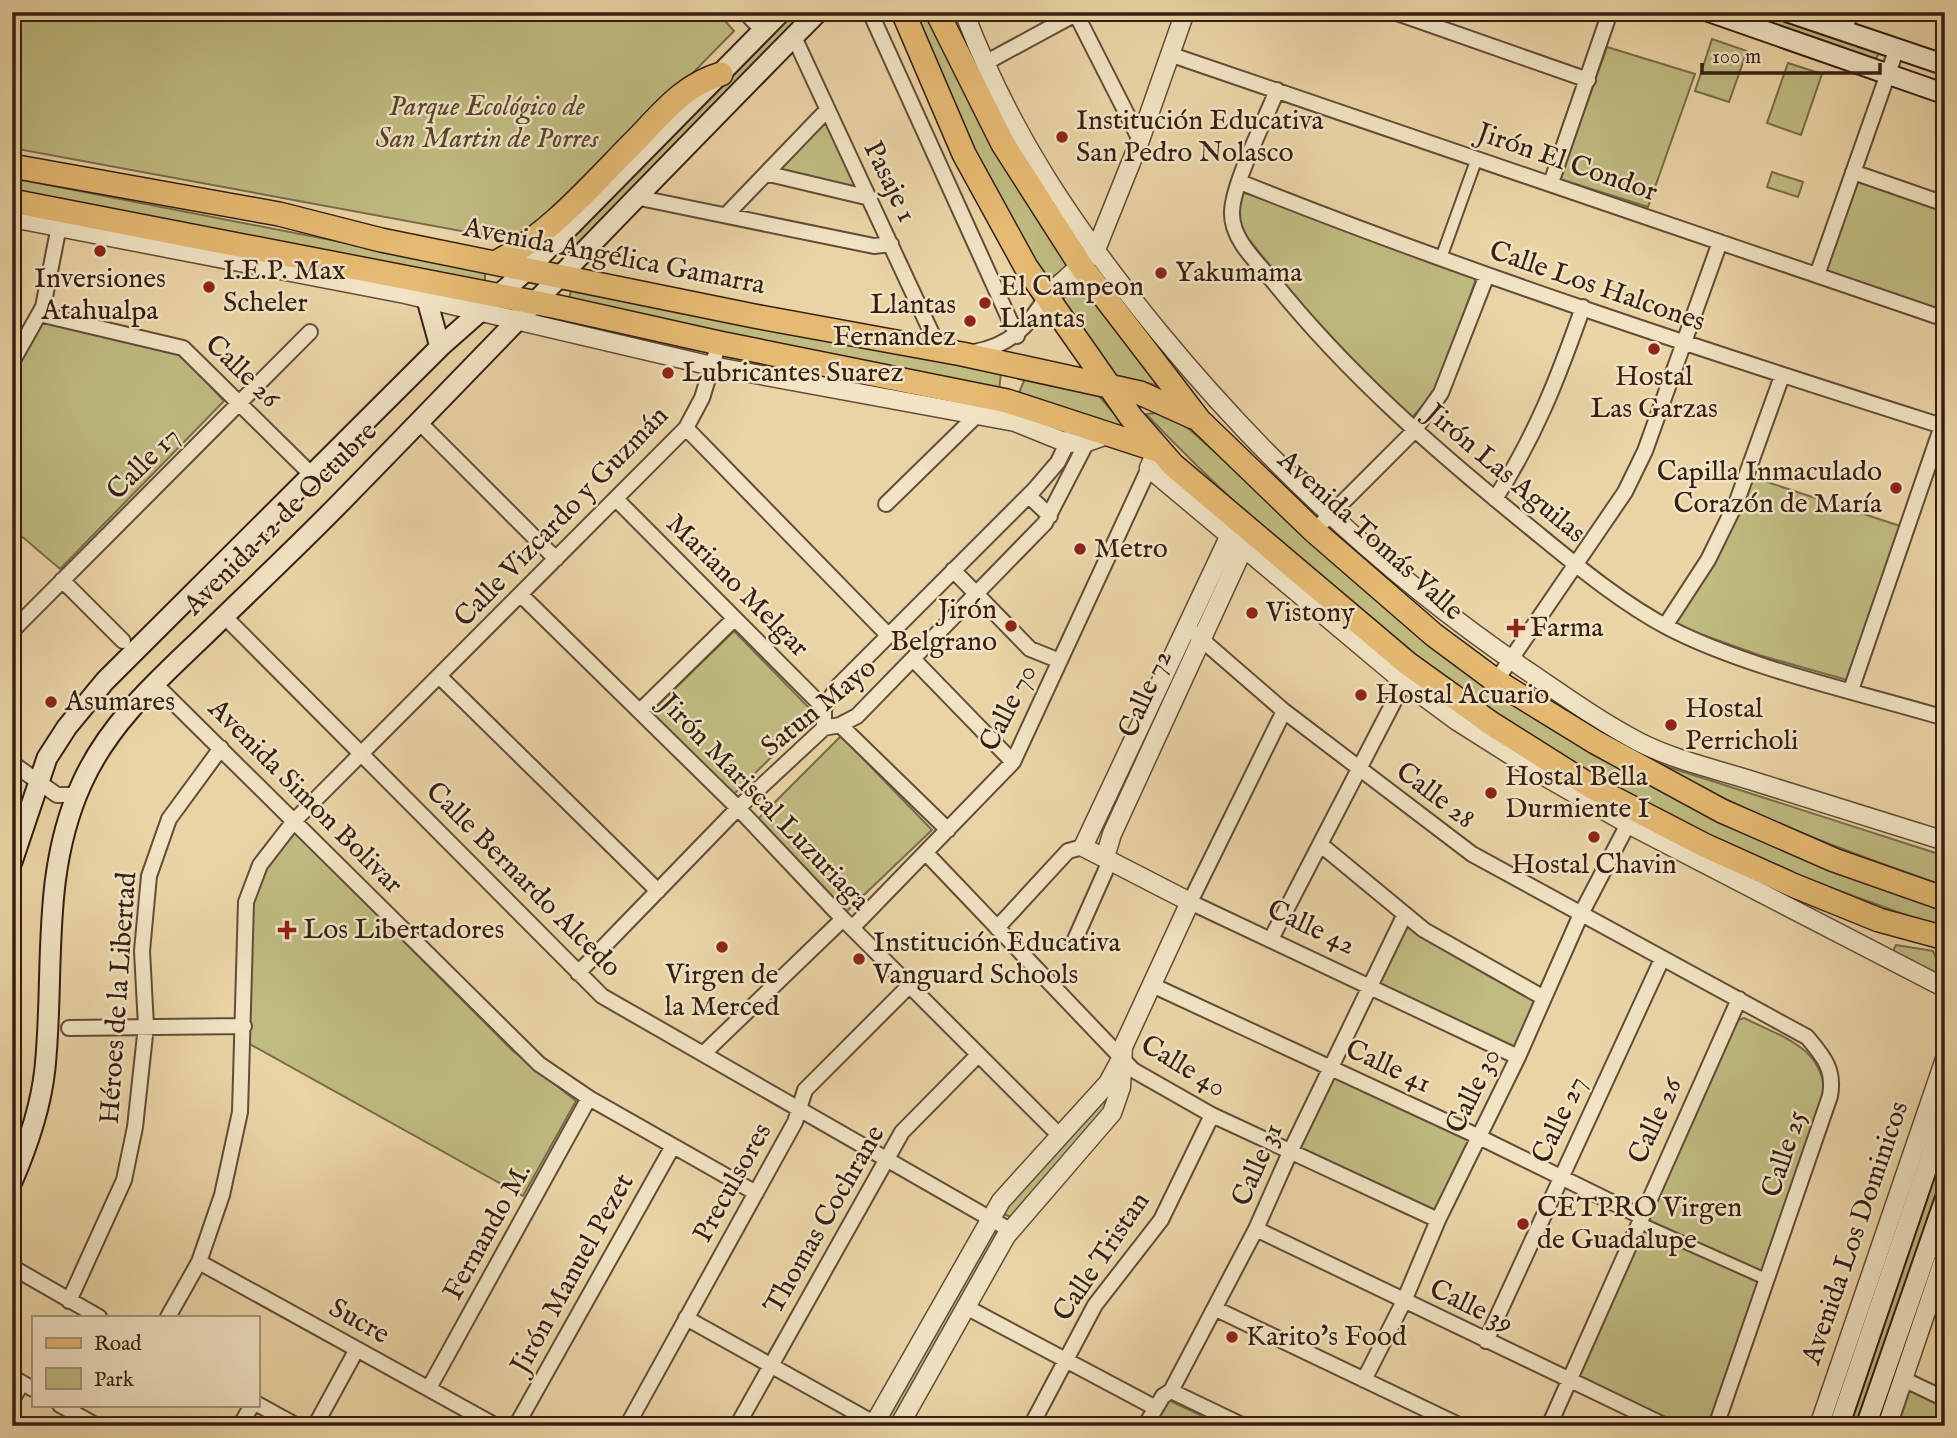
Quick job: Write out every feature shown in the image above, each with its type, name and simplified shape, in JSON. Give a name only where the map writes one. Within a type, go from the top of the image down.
[{"type":"main road","name":"Avenida 12 de Octubre","points":[[12,862],[38,782],[52,749],[105,681],[440,347],[527,270],[781,12]]},
{"type":"main road","name":"Avenida 12 de Octubre","points":[[12,1182],[34,1122],[45,1069],[50,902],[63,834],[96,754],[120,720],[154,683],[341,502],[557,276],[818,12]]},
{"type":"main road","points":[[903,12],[964,154],[996,214],[1046,298],[1111,388],[1153,459]]},
{"type":"main road","name":"Avenida Tomás Valle","points":[[937,12],[1003,144],[1088,259],[1199,420],[1322,523],[1434,635],[1496,681],[1595,742],[1722,811],[1834,860],[1945,899]]},
{"type":"main road","points":[[1710,12],[1945,93]]},
{"type":"main road","points":[[1788,12],[1847,21],[1897,47],[1945,65]]},
{"type":"main road","points":[[495,263],[527,245],[566,211],[689,87],[721,74]]},
{"type":"main road","name":"Avenida Angélica Gamarra","points":[[12,166],[279,214],[381,240],[527,270],[939,349],[1140,393],[1199,420]]},
{"type":"main road","points":[[12,201],[533,302],[719,343],[1018,414],[1153,459],[1407,663],[1492,724],[1592,787],[1704,845],[1795,886],[1879,919],[1945,938]]},
{"type":"main road","points":[[427,300],[440,347]]},
{"type":"main road","name":"Avenida Los Dominicos","points":[[1839,1426],[1934,1147],[1945,1076]]},
{"type":"main road","points":[[1866,1426],[1945,1199]]},
{"type":"street","points":[[745,12],[763,31]]},
{"type":"street","points":[[870,12],[1017,336]]},
{"type":"street","name":"Avenida Tomás Valle","points":[[964,12],[985,63],[1029,152],[1062,206],[1088,259],[1270,459],[1322,523],[1397,575],[1461,626],[1593,716],[1642,744],[1690,762],[1945,841]]},
{"type":"street","points":[[962,354],[984,350],[1017,336],[1046,298],[1088,259],[1140,140],[1185,12]]},
{"type":"street","points":[[1394,12],[1588,80]]},
{"type":"street","points":[[1550,183],[1610,12]]},
{"type":"street","points":[[985,63],[1077,13],[1140,140]]},
{"type":"street","name":"Pasaje 1","points":[[794,37],[939,349]]},
{"type":"street","points":[[1817,275],[1897,47]]},
{"type":"street","name":"Jirón El Condor","points":[[1172,55],[1945,320]]},
{"type":"street","name":"Jirón Las Aguilas","points":[[1277,90],[1240,182],[1231,212],[1233,227],[1241,242],[1351,371],[1413,431],[1576,565],[1665,626],[1731,653],[1945,718]]},
{"type":"street","points":[[727,214],[769,174],[827,110]]},
{"type":"street","points":[[1441,258],[1477,158]]},
{"type":"street","points":[[1853,172],[1945,204]]},
{"type":"street","points":[[769,174],[870,198]]},
{"type":"street","name":"Calle Los Halcones","points":[[1240,182],[1487,275],[1682,343],[1782,376],[1943,423]]},
{"type":"street","points":[[635,197],[874,246],[891,244]]},
{"type":"street","points":[[12,218],[427,300],[712,366],[977,415],[1018,414]]},
{"type":"street","points":[[12,362],[39,314],[59,226]]},
{"type":"street","points":[[1496,681],[1625,492],[1645,451],[1720,242]]},
{"type":"street","points":[[1322,523],[1413,431],[1446,383],[1487,275]]},
{"type":"street","points":[[1494,499],[1532,438],[1555,388],[1583,307]]},
{"type":"street","name":"Calle 26","points":[[39,314],[175,345],[190,354],[312,475]]},
{"type":"street","name":"Calle 17","points":[[12,631],[310,332]]},
{"type":"street","name":"Calle Vizcardo y Guzmán","points":[[169,1316],[199,1262],[222,1195],[240,1112],[246,902],[260,865],[294,821],[685,428],[702,398],[719,343]]},
{"type":"street","points":[[1665,626],[1708,560],[1737,501],[1782,376]]},
{"type":"street","points":[[886,504],[977,415]]},
{"type":"street","points":[[418,421],[556,559]]},
{"type":"street","points":[[1851,690],[1943,423]]},
{"type":"street","points":[[685,428],[888,635]]},
{"type":"street","points":[[824,728],[824,708],[839,685],[1029,496],[1086,435]]},
{"type":"street","name":"Satun Mayo","points":[[578,973],[738,808],[824,728],[840,725],[857,716],[978,595],[1050,516],[1086,435]]},
{"type":"street","points":[[1153,459],[1229,537],[1404,682],[1457,721],[1544,776],[1628,824],[1945,988]]},
{"type":"street","name":"Calle 70","points":[[704,1053],[926,853],[1013,762],[1153,459]]},
{"type":"street","points":[[1029,496],[1050,516]]},
{"type":"street","name":"Mariano Melgar","points":[[617,499],[824,708]]},
{"type":"street","points":[[997,928],[1068,851],[1083,846],[1229,537]]},
{"type":"street","name":"Calle 72","points":[[1109,863],[1107,846],[1112,834],[1243,549]]},
{"type":"street","points":[[953,570],[1030,649],[1060,661]]},
{"type":"street","points":[[62,580],[123,641]]},
{"type":"street","name":"Jirón Mariscal Luzuriaga","points":[[520,595],[738,808],[847,923],[1060,1136]]},
{"type":"street","name":"Calle Bernardo Alcedo","points":[[225,616],[602,996],[886,1156],[1010,1230]]},
{"type":"street","points":[[639,710],[734,619]]},
{"type":"street","name":"Calle 28","points":[[1186,626],[1284,711],[1472,854],[1807,1037],[1823,1055]]},
{"type":"street","points":[[914,660],[1013,762]]},
{"type":"street","points":[[439,676],[658,891]]},
{"type":"street","points":[[1271,939],[1404,682]]},
{"type":"street","name":"Avenida Simon Bolivar","points":[[154,683],[520,1047],[560,1081],[756,1193]]},
{"type":"street","points":[[899,1426],[1010,1230],[1112,1113],[1121,1087],[1121,1059],[1126,1038],[1284,711]]},
{"type":"street","points":[[840,725],[948,830]]},
{"type":"street","name":"Héroes de la Libertad","points":[[69,1301],[124,1180],[135,1126],[146,1026],[142,951],[149,876],[169,819],[221,748]]},
{"type":"street","points":[[13,769],[57,795],[77,795]]},
{"type":"street","points":[[1093,823],[1112,834]]},
{"type":"street","name":"Calle 30","points":[[1364,1380],[1404,1301],[1438,1220],[1518,1056],[1581,914],[1628,824]]},
{"type":"street","points":[[1320,844],[1404,916],[1544,998]]},
{"type":"street","name":"Calle 42","points":[[1083,846],[1109,863],[1518,1056]]},
{"type":"street","name":"Calle 40","points":[[926,853],[1133,1070],[1212,1115],[1438,1220]]},
{"type":"street","points":[[1073,944],[1109,863]]},
{"type":"street","name":"Calle 31","points":[[1144,1426],[1154,1407],[1171,1391],[1216,1309],[1404,916]]},
{"type":"street","name":"Calle 27","points":[[1486,1341],[1662,959]]},
{"type":"street","name":"Calle 41","points":[[1152,985],[1479,1137],[1639,1219]]},
{"type":"street","name":"Preculsores","points":[[627,1426],[795,1122],[805,1090],[909,986]]},
{"type":"street","name":"Calle 26","points":[[1549,1426],[1739,999]]},
{"type":"street","points":[[69,1028],[244,1026]]},
{"type":"street","name":"Thomas Cochrane","points":[[737,1426],[886,1156],[902,1132],[978,1055]]},
{"type":"street","name":"Calle 25","points":[[1716,1426],[1830,1096],[1831,1069],[1823,1055]]},
{"type":"street","points":[[686,1318],[873,1424],[990,1218],[1024,1173],[1108,1083],[1121,1059]]},
{"type":"street","name":"Avenida Los Dominicos","points":[[1819,1426],[1945,1059]]},
{"type":"street","name":"Fernando M.","points":[[429,1388],[589,1098]]},
{"type":"street","name":"Calle Tristan","points":[[1031,1426],[1095,1305],[1161,1220],[1212,1115]]},
{"type":"street","name":"Jirón Manuel Pezet","points":[[516,1426],[673,1146]]},
{"type":"street","points":[[1639,1219],[1768,1280]]},
{"type":"street","name":"Calle 39","points":[[1256,1229],[1666,1426]]},
{"type":"street","points":[[1888,1426],[1903,1379],[1938,1298],[1945,1256]]},
{"type":"street","name":"Sucre","points":[[199,1262],[496,1426]]},
{"type":"street","points":[[12,1267],[97,1316]]},
{"type":"street","points":[[966,1307],[1154,1407]]},
{"type":"street","points":[[1216,1309],[1461,1426]]},
{"type":"street","points":[[315,1426],[357,1349]]},
{"type":"street","points":[[1903,1379],[1945,1399]]},
{"type":"street","points":[[12,1400],[22,1383]]},
{"type":"street","points":[[1171,1391],[1244,1426]]},
{"type":"street","points":[[259,1405],[297,1426]]},
{"type":"street","points":[[62,1406],[97,1426]]},
{"type":"street","points":[[240,1426],[251,1406]]},
{"type":"green space","name":"Parque Ecológico de San Martin de Porres","points":[[12,12],[717,12],[734,31],[526,243],[12,148]]},
{"type":"green space","points":[[791,12],[810,12],[571,251],[560,245]]},
{"type":"green space","points":[[908,12],[929,12],[1068,260],[1068,267],[1049,279],[1042,277],[966,144]]},
{"type":"green space","points":[[1720,12],[1764,12],[1881,50],[1872,65]]},
{"type":"green space","points":[[1712,39],[1747,51],[1729,102],[1695,91]]},
{"type":"green space","points":[[1607,47],[1695,74],[1648,207],[1560,179]]},
{"type":"green space","points":[[1788,63],[1822,74],[1801,135],[1767,123]]},
{"type":"green space","points":[[827,121],[855,183],[849,189],[779,171],[780,163],[821,122]]},
{"type":"green space","points":[[1772,172],[1803,182],[1798,197],[1767,187]]},
{"type":"green space","points":[[1853,172],[1945,204],[1945,319],[1817,275]]},
{"type":"green space","points":[[12,178],[485,270],[485,288],[12,191]]},
{"type":"green space","points":[[1242,192],[1474,273],[1475,282],[1436,390],[1410,420],[1310,315],[1242,231],[1237,209]]},
{"type":"green space","points":[[1084,285],[1164,387],[1111,374],[1060,302],[1077,286]]},
{"type":"green space","points":[[572,287],[1001,373],[999,390],[568,303]]},
{"type":"green space","points":[[38,319],[171,349],[188,362],[224,401],[60,569],[12,528],[12,364]]},
{"type":"green space","points":[[1026,376],[1099,396],[1136,439],[1018,395]]},
{"type":"green space","points":[[1170,412],[1396,613],[1517,705],[1945,909],[1945,929],[1809,879],[1728,845],[1647,805],[1568,760],[1492,710],[1345,600],[1209,478],[1146,414]]},
{"type":"green space","points":[[1752,477],[1900,526],[1847,680],[1759,655],[1675,625],[1675,619],[1725,541]]},
{"type":"green space","points":[[734,631],[815,714],[730,798],[649,714]]},
{"type":"green space","points":[[841,736],[932,830],[845,913],[755,822]]},
{"type":"green space","points":[[1659,764],[1945,856],[1945,886],[1835,846],[1763,816]]},
{"type":"green space","name":"Los Libertadores","points":[[290,827],[513,1051],[576,1101],[523,1196],[246,1042],[250,895]]},
{"type":"green space","points":[[1409,926],[1539,1001],[1517,1052],[1376,985],[1404,928]]},
{"type":"green space","points":[[1896,945],[1933,951],[1941,969],[1940,976],[1893,951]]},
{"type":"green space","points":[[1744,1018],[1800,1046],[1810,1056],[1823,1081],[1825,1099],[1711,1426],[1677,1426],[1578,1379],[1575,1372],[1738,1020]]},
{"type":"green space","points":[[1334,1074],[1469,1135],[1473,1143],[1438,1212],[1430,1214],[1298,1150]]},
{"type":"green space","points":[[1110,1093],[1106,1113],[1011,1217],[1001,1213]]},
{"type":"green space","points":[[1945,1127],[1945,1178],[1858,1426],[1844,1426]]},
{"type":"green space","points":[[993,1230],[997,1235],[893,1426],[880,1426]]},
{"type":"green space","points":[[1910,1390],[1945,1406],[1945,1426],[1898,1426]]},
{"type":"green space","points":[[1164,1398],[1224,1426],[1149,1426]]},
{"type":"place","name":"Institución Educativa San Pedro Nolasco","points":[[1062,137]]},
{"type":"place","name":"Inversiones Atahualpa","points":[[100,251]]},
{"type":"place","name":"Yakumama","points":[[1161,273]]},
{"type":"place","name":"I.E.P. Max Scheler","points":[[209,287]]},
{"type":"place","name":"El Campeon Llantas","points":[[985,303]]},
{"type":"place","name":"Llantas Fernandez","points":[[970,321]]},
{"type":"place","name":"Hostal Las Garzas","points":[[1654,349]]},
{"type":"place","name":"Lubricantes Suarez","points":[[668,373]]},
{"type":"place","name":"Capilla Inmaculado Corazón de María","points":[[1896,488]]},
{"type":"place","name":"Metro","points":[[1080,549]]},
{"type":"place","name":"Vistony","points":[[1252,613]]},
{"type":"place","name":"Jirón Belgrano","points":[[1011,626]]},
{"type":"place","name":"Farma","points":[[1516,628]]},
{"type":"place","name":"Hostal Acuario","points":[[1361,695]]},
{"type":"place","name":"Asumares","points":[[51,702]]},
{"type":"place","name":"Hostal Perricholi","points":[[1671,725]]},
{"type":"place","name":"Hostal Bella Durmiente I","points":[[1491,793]]},
{"type":"place","name":"Hostal Chavin","points":[[1594,837]]},
{"type":"place","name":"Los Libertadores","points":[[287,930]]},
{"type":"place","name":"Virgen de la Merced","points":[[722,947]]},
{"type":"place","name":"Institución Educativa Vanguard Schools","points":[[859,959]]},
{"type":"place","name":"CETPRO Virgen de Guadalupe","points":[[1523,1224]]},
{"type":"place","name":"Karito's Food","points":[[1232,1337]]}]
